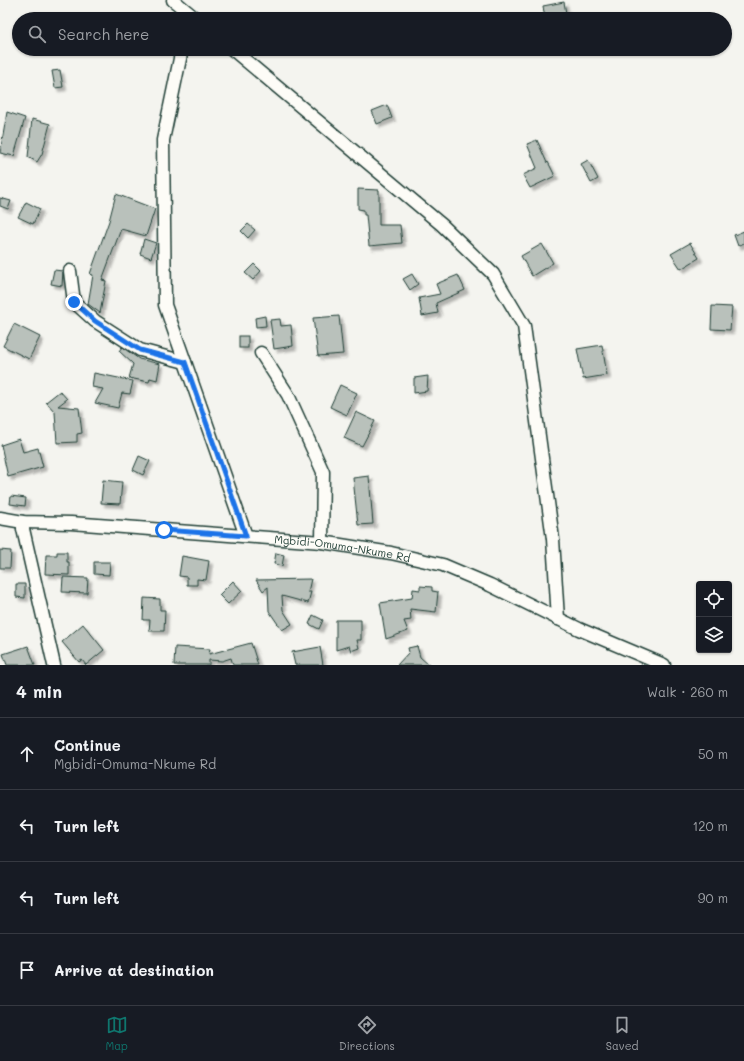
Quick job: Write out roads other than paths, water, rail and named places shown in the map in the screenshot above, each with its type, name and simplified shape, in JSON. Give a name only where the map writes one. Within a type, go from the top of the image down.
[{"type":"street","points":[[173,0],[186,12]]},
{"type":"street","points":[[181,56],[163,140],[165,305],[246,536]]},
{"type":"street","points":[[240,56],[448,230],[493,274],[524,326],[553,539],[558,619]]},
{"type":"street","points":[[70,271],[74,302],[95,321],[140,350],[185,362]]},
{"type":"street","points":[[261,353],[288,395],[323,472],[322,542]]},
{"type":"street","name":"Mgbidi-Omuma-Nkume Rd","points":[[0,518],[23,522],[71,523],[322,542],[391,553],[443,565],[490,584],[558,619],[647,659],[664,665]]},
{"type":"street","points":[[23,522],[23,529],[54,665]]}]
